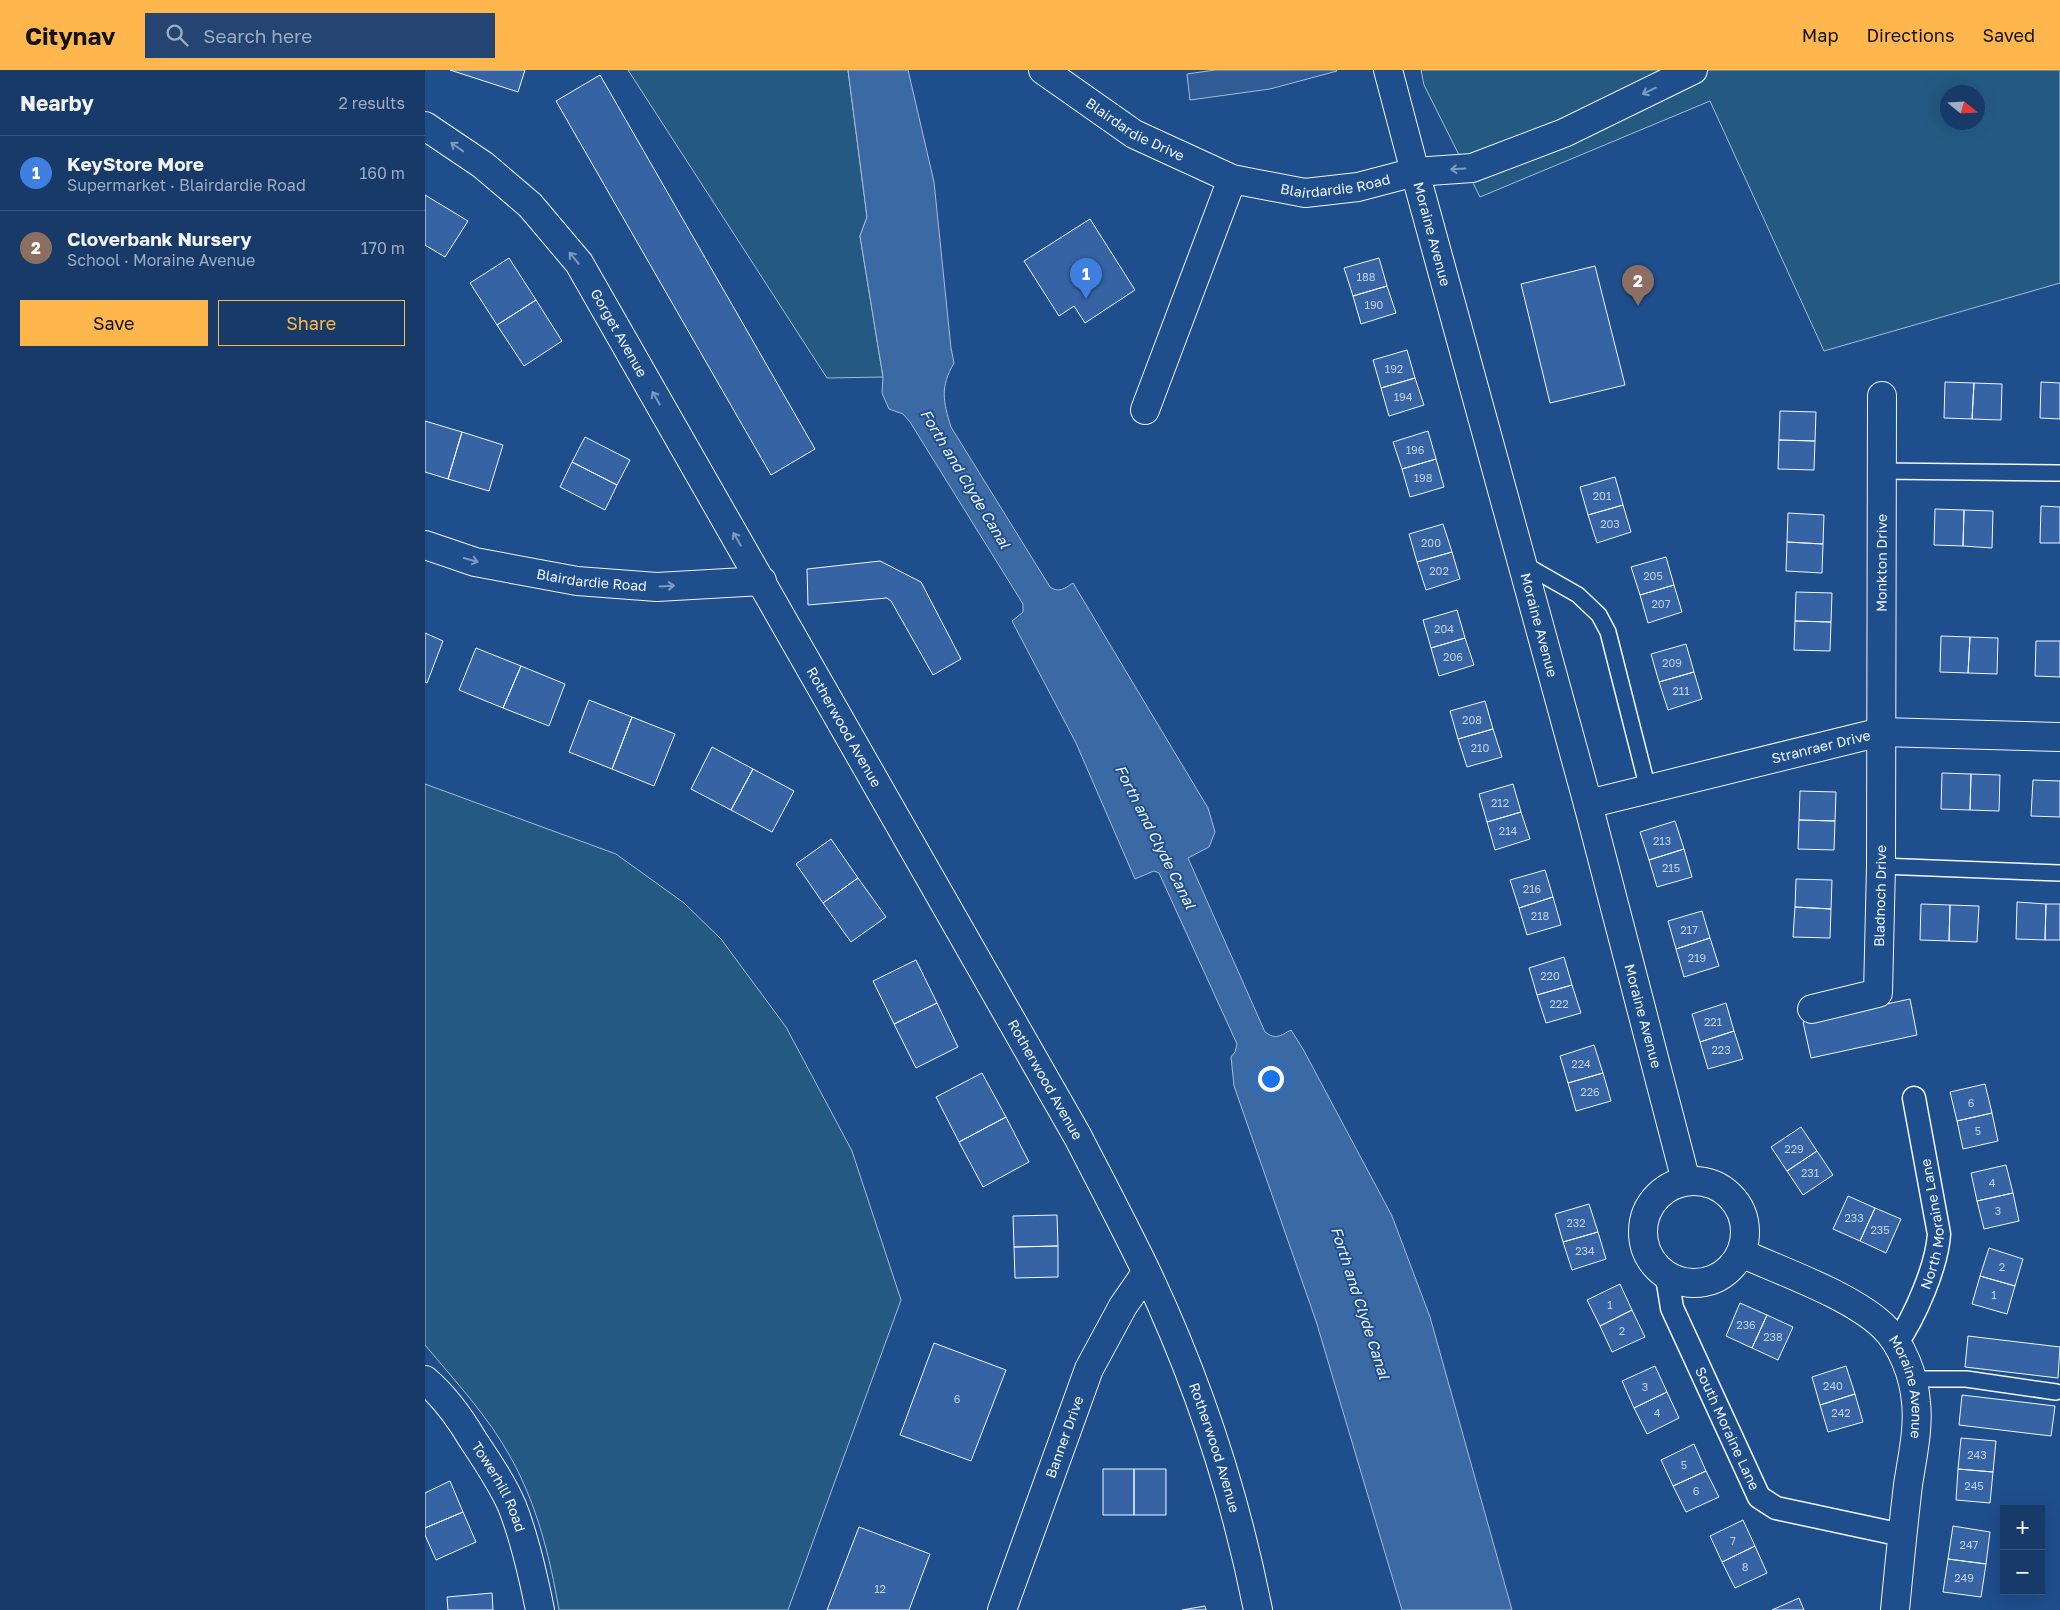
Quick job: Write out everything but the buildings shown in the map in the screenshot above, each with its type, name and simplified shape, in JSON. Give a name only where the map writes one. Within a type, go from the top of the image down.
[{"type":"street","name":"Blairdardie Drive","points":[[1043,70],[1134,134],[1232,179]]},
{"type":"street","name":"Moraine Avenue","points":[[1388,70],[1588,804],[1686,1181]]},
{"type":"street","name":"Blairdardie Road","points":[[1232,179],[1305,193],[1357,187],[1415,172],[1472,168],[1565,133],[1693,70]]},
{"type":"street","name":"Gorget Avenue","points":[[425,126],[483,165],[523,200],[579,263],[761,581]]},
{"type":"street","points":[[1145,410],[1232,179]]},
{"type":"street","name":"Monkton Drive","points":[[1881,732],[1882,396]]},
{"type":"street","name":"Blairdardie Road","points":[[425,545],[475,562],[577,581],[657,587],[761,581]]},
{"type":"street","name":"Rotherwood Avenue","points":[[761,581],[1079,1137],[1147,1272],[1195,1389],[1215,1446],[1249,1565],[1258,1610]]},
{"type":"street","name":"Stranraer Drive","points":[[1588,804],[1881,732],[2060,737]]},
{"type":"street","name":"Bladnoch Drive","points":[[1812,1009],[1877,993],[1881,866],[1881,732]]},
{"type":"street","name":"North Moraine Lane","points":[[1896,1344],[1908,1327],[1938,1252],[1939,1234],[1914,1098]]},
{"type":"street","points":[[1686,1181],[1705,1181],[1721,1188],[1735,1200],[1744,1217],[1746,1235],[1741,1253],[1732,1268],[1718,1278],[1701,1284],[1683,1283],[1667,1277],[1653,1265],[1645,1250],[1642,1232],[1645,1214],[1655,1198],[1669,1186],[1686,1181]]},
{"type":"street","name":"Moraine Avenue","points":[[1741,1253],[1824,1290],[1861,1310],[1883,1327],[1896,1344],[1913,1379],[1917,1403],[1916,1427],[1902,1535],[1895,1610]]},
{"type":"street","name":"Banner Drive","points":[[1001,1610],[1089,1369],[1123,1306],[1147,1272]]},
{"type":"street","name":"South Moraine Lane","points":[[1667,1277],[1672,1308],[1759,1497],[1776,1508],[1902,1535]]},
{"type":"street","name":"Towerhill Road","points":[[425,1380],[435,1388],[465,1427],[495,1474],[511,1504],[532,1573],[540,1610]]},
{"type":"lane","points":[[1882,471],[2060,472]]},
{"type":"lane","points":[[1522,563],[1578,595],[1599,616],[1608,632],[1648,789]]},
{"type":"lane","points":[[1881,866],[2060,873]]},
{"type":"lane","points":[[1913,1379],[1965,1379],[2056,1392]]},
{"type":"shaded area","points":[[628,70],[848,70],[867,217],[860,236],[883,377],[827,378]]},
{"type":"shaded area","points":[[1215,70],[1337,71],[1270,89],[1190,100],[1187,74]]},
{"type":"shaded area","points":[[1421,70],[2060,70],[2060,283],[1824,351],[1710,101],[1480,197],[1424,85]]},
{"type":"shaded area","points":[[425,784],[616,854],[684,903],[721,939],[786,1027],[852,1151],[901,1300],[788,1610],[559,1610],[551,1570],[535,1513],[511,1458],[471,1399],[425,1345]]},
{"type":"water","name":"Forth and Clyde Canal","points":[[848,70],[908,70],[934,182],[954,363],[947,379],[944,394],[951,427],[1050,587],[1061,590],[1073,583],[1208,808],[1215,832],[1209,847],[1188,858],[1265,1032],[1272,1036],[1278,1036],[1291,1030],[1392,1216],[1430,1317],[1512,1610],[1402,1610],[1316,1321],[1234,1086],[1231,1057],[1235,1052],[1237,1044],[1159,873],[1154,871],[1135,879],[1076,743],[1012,621],[1023,612],[1023,604],[910,422],[903,414],[889,409],[882,393],[883,377],[860,236],[867,217]]},
{"type":"place","name":"KeyStore More","points":[[1086,299]]},
{"type":"place","name":"Cloverbank Nursery","points":[[1638,306]]}]
